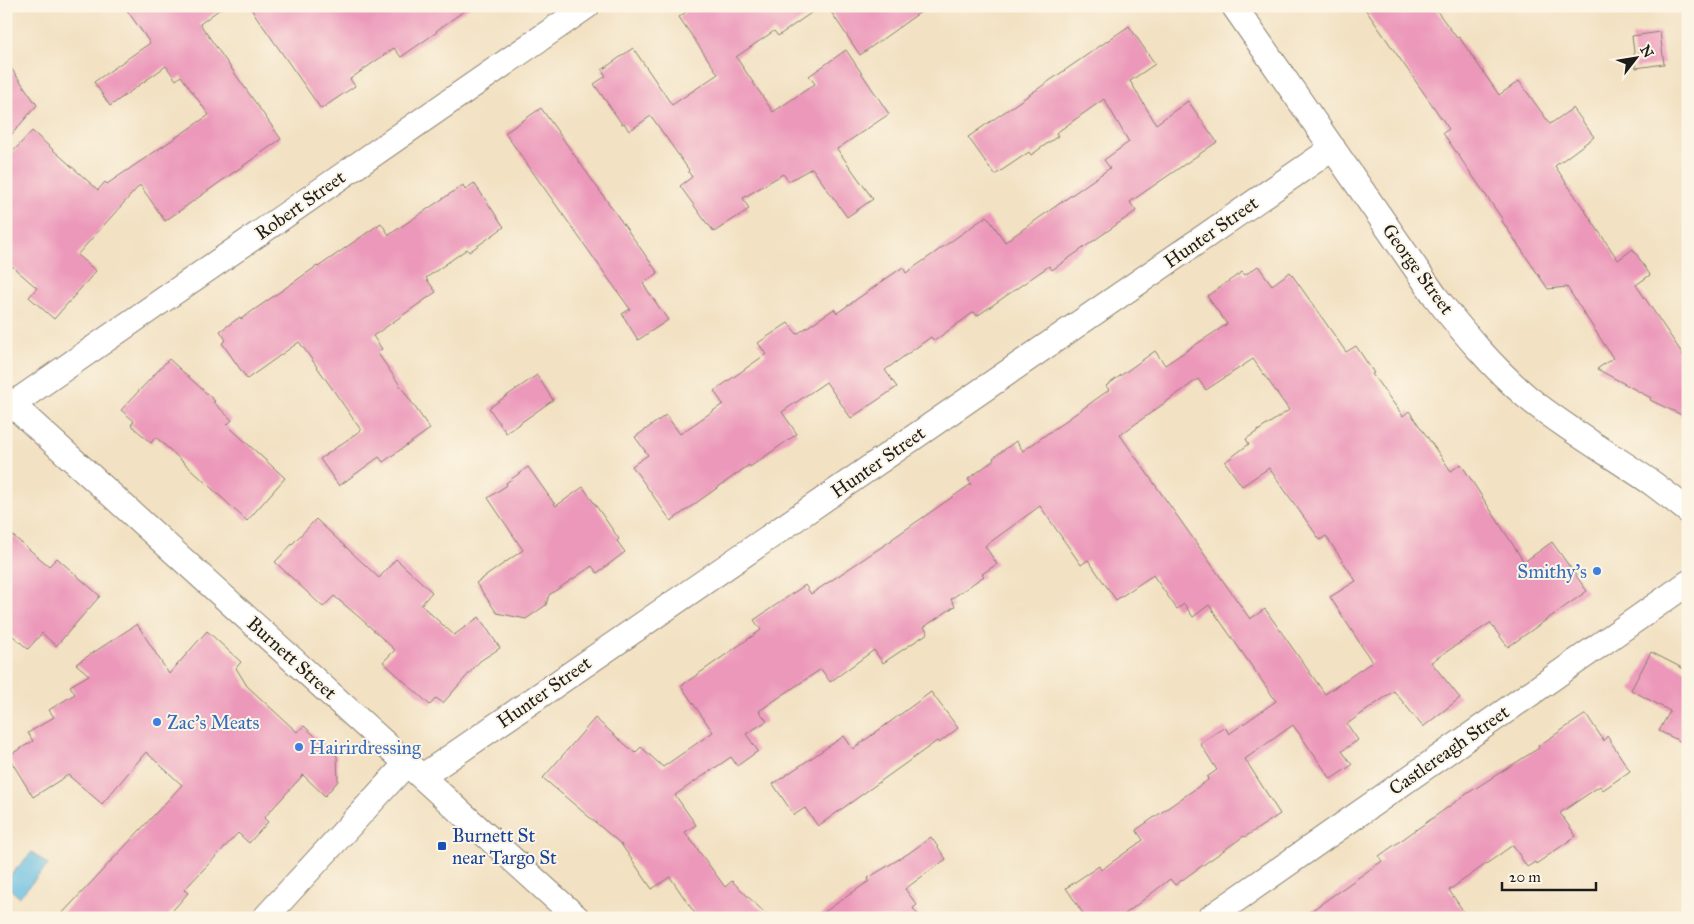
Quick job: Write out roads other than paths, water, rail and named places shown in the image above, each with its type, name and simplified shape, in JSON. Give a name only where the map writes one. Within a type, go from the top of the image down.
[{"type":"street","name":"Robert Street","points":[[9,402],[587,6]]},
{"type":"street","name":"George Street","points":[[1234,6],[1435,296],[1466,335],[1496,368],[1557,421],[1652,483],[1688,511]]},
{"type":"street","name":"Hunter Street","points":[[265,918],[415,770],[1333,148]]},
{"type":"street","name":"Burnett Street","points":[[9,402],[577,918]]},
{"type":"street","name":"George Street","points":[[1652,483],[1688,497]]},
{"type":"street","name":"Castlereagh Street","points":[[1210,918],[1688,583]]},
{"type":"water","points":[[32,852],[48,865],[19,897],[6,885],[6,880]]},
{"type":"place","name":"Smithy's","points":[[1597,571]]},
{"type":"place","name":"Zac's Meats","points":[[157,722]]},
{"type":"place","name":"Hairirdressing","points":[[299,747]]},
{"type":"place","name":"Burnett St near Targo St","points":[[442,846]]}]
